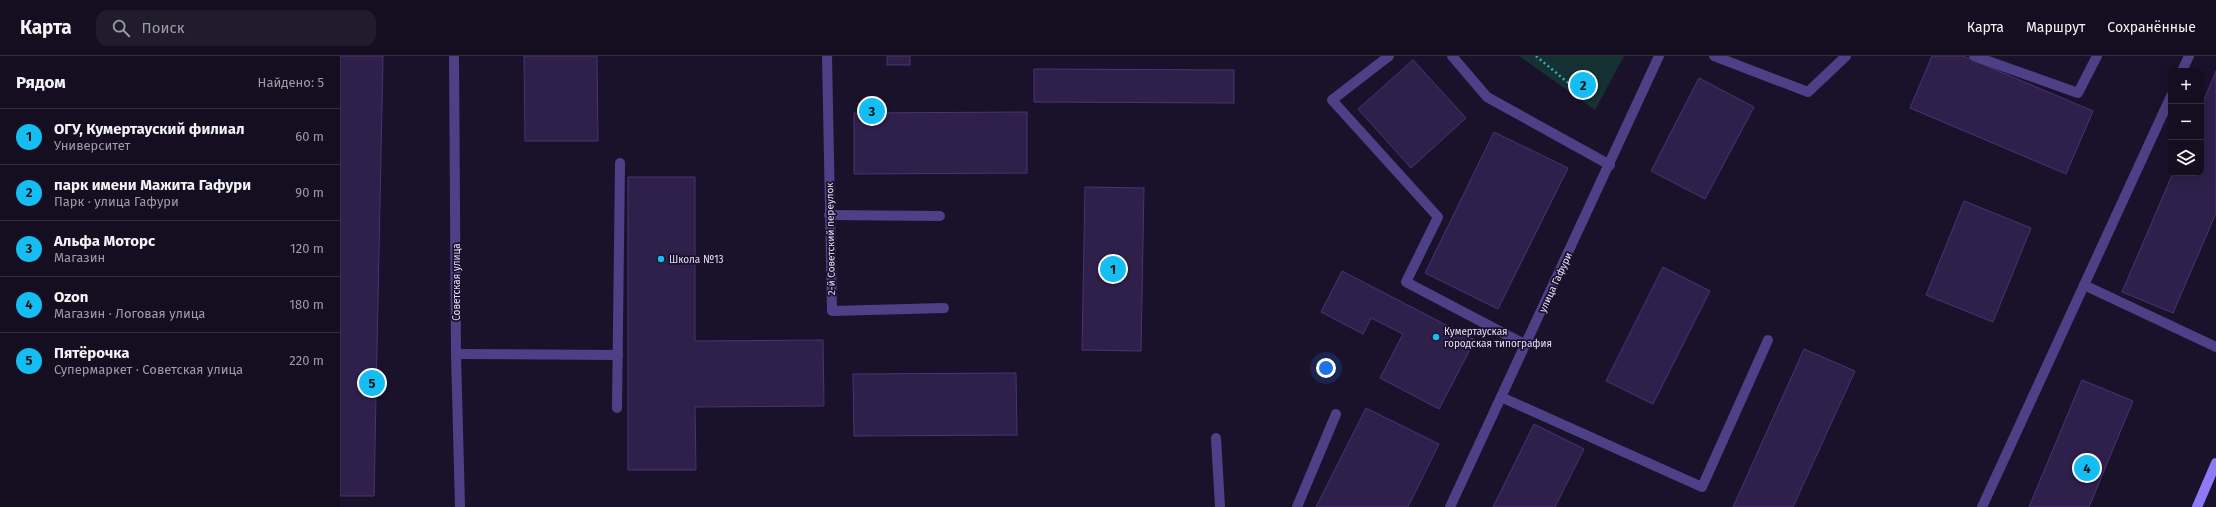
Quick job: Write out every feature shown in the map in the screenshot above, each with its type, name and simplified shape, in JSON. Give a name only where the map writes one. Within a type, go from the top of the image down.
[{"type":"main road","points":[[2197,507],[2216,462]]},
{"type":"street","name":"Советская улица","points":[[454,56],[456,354],[460,507]]},
{"type":"street","name":"2-й Советский переулок","points":[[827,56],[832,311],[944,308]]},
{"type":"street","points":[[1389,56],[1332,100],[1438,217],[1406,282],[1526,345]]},
{"type":"street","points":[[1452,56],[1487,98],[1610,165]]},
{"type":"street","name":"улица Гафури","points":[[1450,507],[1610,165],[1659,56]]},
{"type":"street","points":[[1714,56],[1808,92],[1846,56]]},
{"type":"street","points":[[1974,56],[2078,93],[2097,56]]},
{"type":"street","points":[[2183,68],[2189,56]]},
{"type":"street","points":[[1982,507],[2168,103]]},
{"type":"street","points":[[617,408],[620,163]]},
{"type":"street","points":[[829,215],[940,216]]},
{"type":"street","points":[[2084,285],[2216,346]]},
{"type":"street","points":[[1502,397],[1702,487],[1768,340]]},
{"type":"street","points":[[456,354],[618,355]]},
{"type":"street","points":[[1297,507],[1336,414]]},
{"type":"street","points":[[1216,438],[1220,507]]},
{"type":"path","points":[[1536,56],[1578,92]]},
{"type":"green space","points":[[1519,56],[1624,56],[1595,110]]},
{"type":"building","points":[[340,56],[383,56],[374,496],[340,496]]},
{"type":"building","points":[[524,56],[597,56],[598,141],[525,141]]},
{"type":"building","points":[[887,56],[910,56],[910,65],[887,65]]},
{"type":"building","points":[[1932,56],[1963,56],[2093,111],[2066,174],[1910,108]]},
{"type":"building","points":[[1413,60],[1466,118],[1411,168],[1358,109]]},
{"type":"building","points":[[1034,69],[1234,70],[1234,103],[1034,102]]},
{"type":"building","points":[[2216,71],[2216,213],[2173,313],[2122,292],[2172,176],[2204,176],[2204,100]]},
{"type":"building","points":[[1699,78],[1754,107],[1705,199],[1651,171]]},
{"type":"building","points":[[1027,112],[1027,173],[854,174],[854,113]]},
{"type":"building","points":[[1494,132],[1568,168],[1498,309],[1425,273]]},
{"type":"building","name":"Школа №13","points":[[628,177],[695,177],[695,341],[823,340],[824,406],[695,407],[696,470],[628,470]]},
{"type":"building","points":[[1085,187],[1144,188],[1141,351],[1082,350]]},
{"type":"building","points":[[1964,201],[2031,228],[1993,322],[1926,295]]},
{"type":"building","points":[[1663,267],[1710,291],[1653,404],[1606,381]]},
{"type":"building","name":"Кумертауская городская типография","points":[[1342,271],[1475,340],[1439,409],[1380,378],[1403,334],[1371,318],[1363,334],[1321,312]]},
{"type":"building","points":[[1804,349],[1855,371],[1793,507],[1733,507]]},
{"type":"building","points":[[1016,373],[1017,435],[854,436],[853,374]]},
{"type":"building","points":[[2082,380],[2133,401],[2089,507],[2029,507]]},
{"type":"building","points":[[1366,408],[1439,444],[1408,507],[1316,507]]},
{"type":"building","points":[[1534,424],[1584,449],[1555,507],[1493,507]]},
{"type":"place","name":"парк имени Мажита Гафури","points":[[1583,85]]},
{"type":"place","name":"Альфа Моторс","points":[[872,111]]},
{"type":"place","name":"Школа №13","points":[[661,259]]},
{"type":"place","name":"ОГУ, Кумертауский филиал","points":[[1113,269]]},
{"type":"place","name":"Кумертауская городская типография","points":[[1436,337]]},
{"type":"place","name":"Пятёрочка","points":[[372,383]]},
{"type":"place","name":"Ozon","points":[[2087,468]]}]
